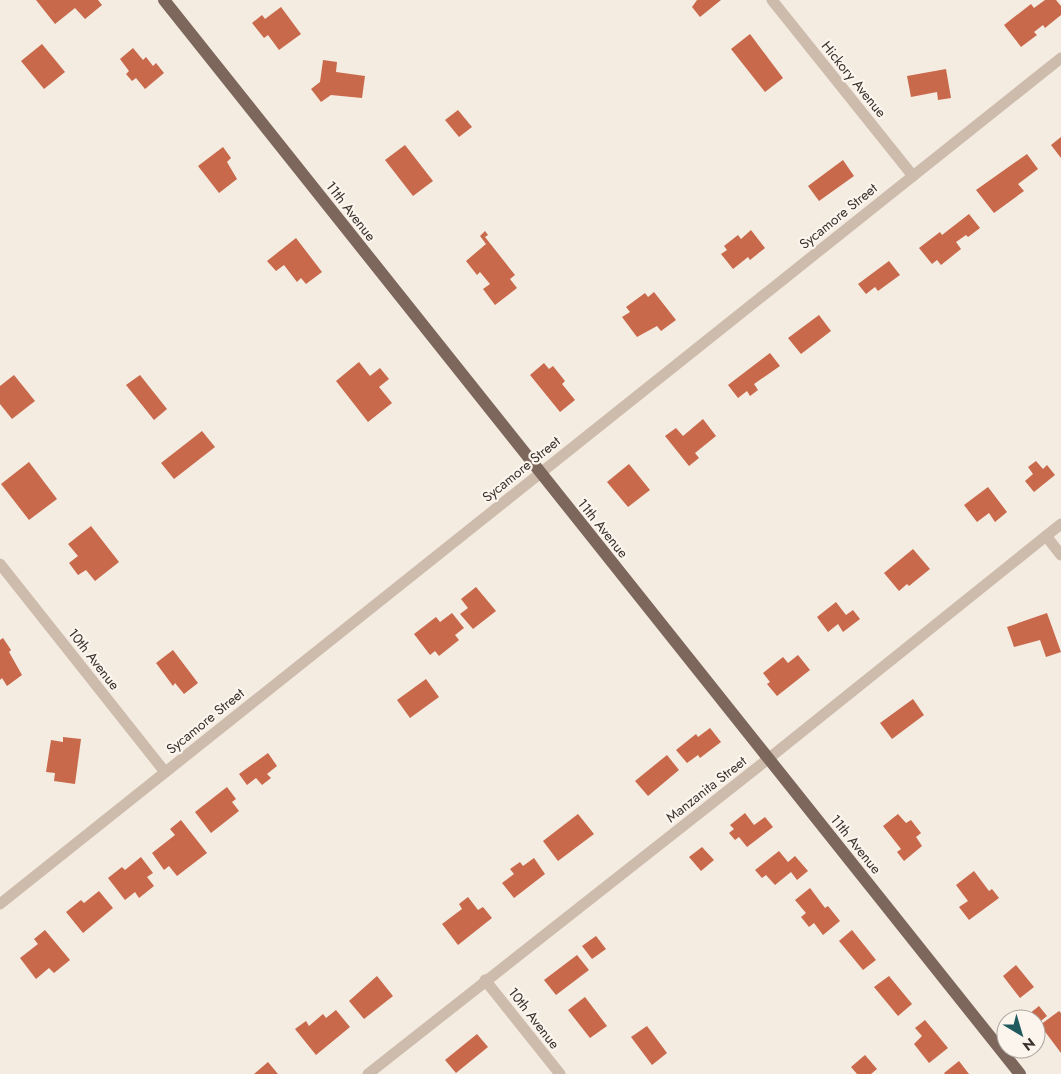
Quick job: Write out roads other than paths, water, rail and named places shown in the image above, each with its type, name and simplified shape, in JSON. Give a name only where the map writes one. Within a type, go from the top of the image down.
[{"type":"main road","name":"11th Avenue","points":[[164,0],[1020,1074]]},
{"type":"street","name":"Hickory Avenue","points":[[772,0],[913,176]]},
{"type":"street","name":"Sycamore Street","points":[[0,904],[1061,58]]},
{"type":"street","name":"Manzanita Street","points":[[368,1074],[768,759],[1061,524]]},
{"type":"street","points":[[1046,536],[1061,555]]},
{"type":"street","name":"10th Avenue","points":[[0,564],[165,772]]},
{"type":"street","name":"10th Avenue","points":[[485,980],[560,1074]]}]
